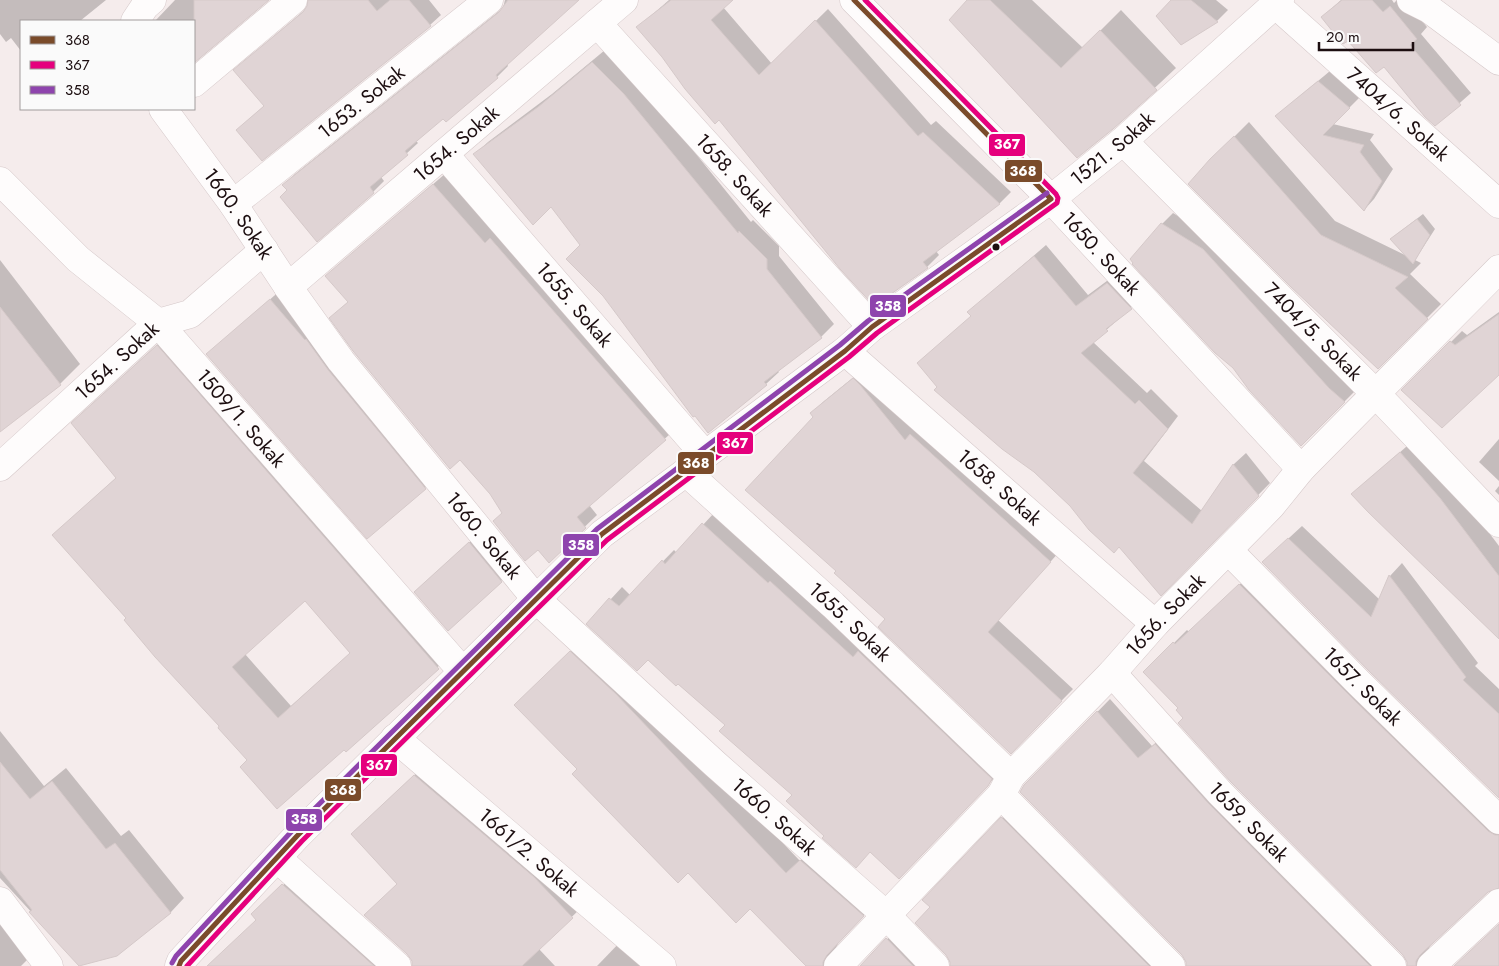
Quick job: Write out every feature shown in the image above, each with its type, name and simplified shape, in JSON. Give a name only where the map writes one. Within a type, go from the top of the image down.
[{"type":"street","points":[[136,20],[145,6],[152,0]]},
{"type":"street","points":[[195,82],[293,0]]},
{"type":"street","name":"1653. Sokak","points":[[233,204],[489,0]]},
{"type":"street","name":"1654. Sokak","points":[[288,287],[624,0]]},
{"type":"street","name":"1650. Sokak","points":[[854,0],[1051,199],[1301,469]]},
{"type":"street","points":[[1412,0],[1429,9],[1499,61]]},
{"type":"street","name":"1521. Sokak","points":[[173,964],[297,836],[602,534],[845,351],[872,327],[1051,199],[1123,141],[1278,2]]},
{"type":"street","name":"7404/6. Sokak","points":[[1278,2],[1499,204]]},
{"type":"street","name":"1658. Sokak","points":[[598,23],[872,327]]},
{"type":"street","name":"1660. Sokak","points":[[164,110],[233,204],[288,287],[342,361],[536,599],[715,764],[886,915],[935,966]]},
{"type":"street","name":"7404/5. Sokak","points":[[1123,141],[1376,394],[1499,523]]},
{"type":"street","name":"1655. Sokak","points":[[444,154],[695,463],[1006,785],[1058,851],[1171,966]]},
{"type":"street","name":"1509/1. Sokak","points":[[0,181],[78,260],[158,322],[463,672]]},
{"type":"street","name":"1654. Sokak","points":[[0,467],[158,322],[190,314],[264,250]]},
{"type":"street","name":"1656. Sokak","points":[[838,966],[1112,674],[1155,624],[1229,551],[1271,506],[1301,469],[1499,269]]},
{"type":"street","name":"1658. Sokak","points":[[845,351],[1155,624]]},
{"type":"street","name":"1657. Sokak","points":[[1229,551],[1366,690],[1499,820]]},
{"type":"street","name":"1659. Sokak","points":[[1112,674],[1220,793],[1392,966]]},
{"type":"street","name":"1661/2. Sokak","points":[[395,738],[662,966]]},
{"type":"street","points":[[277,858],[398,966]]},
{"type":"street","points":[[0,901],[49,966]]},
{"type":"street","points":[[1431,966],[1499,903]]},
{"type":"building","points":[[194,0],[269,0],[195,62]]},
{"type":"building","points":[[308,0],[368,0],[377,11],[390,0],[409,0],[431,26],[262,161],[236,130],[264,106],[233,70],[303,12]]},
{"type":"building","points":[[508,0],[579,0],[496,75],[498,78],[446,122],[443,119],[405,151],[408,155],[370,187],[374,193],[317,242],[280,197],[287,190],[282,185],[499,12]]},
{"type":"building","points":[[671,0],[733,0],[711,20],[759,75],[815,20],[918,136],[923,132],[1000,204],[923,262],[928,268],[874,306],[840,269],[719,120],[715,124],[685,89],[662,57],[636,27]]},
{"type":"building","points":[[967,0],[990,0],[1061,68],[1100,30],[1157,90],[1077,158],[949,20]]},
{"type":"building","points":[[1171,0],[1191,0],[1218,22],[1181,45],[1156,16]]},
{"type":"building","points":[[1342,0],[1372,0],[1383,12],[1390,6],[1417,39],[1410,45],[1461,105],[1435,126],[1425,117],[1384,67],[1376,73],[1348,41],[1343,44],[1341,42],[1321,17]]},
{"type":"building","points":[[592,62],[624,94],[738,233],[739,231],[767,259],[767,269],[822,338],[764,382],[767,385],[708,433],[695,416],[693,417],[603,296],[566,259],[580,245],[551,207],[533,225],[473,154],[538,107]]},
{"type":"building","points":[[1318,81],[1350,108],[1323,135],[1364,145],[1360,152],[1382,181],[1364,211],[1275,116]]},
{"type":"building","points":[[1234,136],[1321,235],[1408,277],[1395,288],[1428,319],[1378,369],[1291,287],[1188,184]]},
{"type":"building","points":[[433,184],[485,243],[490,238],[666,440],[577,517],[586,528],[549,563],[538,550],[525,561],[493,521],[502,513],[490,494],[460,460],[450,469],[353,351],[329,318],[348,302],[325,276]]},
{"type":"building","points":[[1417,219],[1430,235],[1413,264],[1390,239]]},
{"type":"building","points":[[1161,223],[1203,249],[1329,388],[1345,402],[1301,446],[1249,390],[1233,368],[1215,353],[1132,264],[1130,259]]},
{"type":"building","points":[[1034,256],[1076,306],[1107,283],[1132,309],[1106,329],[1108,331],[1081,353],[1135,404],[1139,400],[1168,429],[1133,473],[1192,524],[1233,464],[1259,496],[1161,596],[1119,547],[1114,553],[1089,530],[1070,506],[1034,472],[1002,449],[934,390],[937,387],[917,363],[971,316],[967,312]]},
{"type":"building","points":[[270,299],[306,339],[329,371],[426,489],[367,539],[206,354]]},
{"type":"building","points":[[0,307],[61,385],[0,432]]},
{"type":"building","points":[[1499,314],[1499,375],[1442,428],[1401,390],[1450,341],[1455,345]]},
{"type":"building","points":[[157,345],[439,669],[346,752],[344,750],[277,809],[240,767],[247,760],[218,728],[219,726],[155,657],[124,620],[126,618],[52,535],[116,478],[71,423]],"holes":[[[305,601],[350,653],[278,718],[232,667]]]},
{"type":"building","points":[[853,378],[905,440],[910,434],[1051,562],[988,632],[1062,701],[1011,754],[878,627],[885,619],[834,573],[836,571],[745,490],[813,417],[810,413]]},
{"type":"building","points":[[1400,452],[1440,498],[1499,576],[1499,639],[1351,494]]},
{"type":"building","points":[[702,523],[768,583],[770,581],[853,657],[858,651],[992,779],[988,786],[899,879],[870,852],[856,868],[822,838],[824,836],[786,801],[792,795],[719,731],[725,725],[678,684],[676,686],[648,660],[637,671],[586,624],[609,598],[619,606],[662,560],[665,564]]},
{"type":"building","points":[[1288,538],[1371,617],[1389,575],[1466,677],[1463,680],[1499,714],[1499,798],[1370,672],[1262,562]]},
{"type":"building","points":[[469,542],[502,582],[448,631],[414,592]]},
{"type":"building","points":[[1239,584],[1488,831],[1499,835],[1499,888],[1488,892],[1420,955],[1416,961],[1416,966],[1407,966],[1403,955],[1231,782],[1178,723],[1183,718],[1176,710],[1178,708],[1143,672],[1173,642],[1175,644]]},
{"type":"building","points":[[570,651],[616,694],[786,873],[800,860],[864,916],[827,955],[823,966],[806,966],[750,909],[736,923],[688,873],[678,883],[572,774],[577,769],[514,705]]},
{"type":"building","points":[[1097,711],[1138,758],[1155,744],[1209,804],[1370,966],[1186,966],[1182,955],[1020,792],[1024,785]]},
{"type":"building","points":[[0,762],[30,799],[52,781],[106,849],[115,843],[171,913],[117,956],[79,966],[29,912],[32,910],[0,870]]},
{"type":"building","points":[[414,775],[534,877],[573,918],[522,966],[412,966],[412,961],[407,954],[364,915],[397,884],[351,834]]},
{"type":"building","points":[[1001,817],[1149,966],[950,966],[946,955],[915,923],[930,907],[922,900]]},
{"type":"building","points":[[282,884],[374,966],[207,966],[256,920],[251,914]]},
{"type":"building","points":[[1499,924],[1499,966],[1454,966]]},
{"type":"building","points":[[886,938],[913,966],[860,966]]},
{"type":"transit line","name":"368","points":[[179,966],[181,961],[297,836],[602,534],[845,351],[872,327],[1051,199],[854,0]]},
{"type":"transit line","name":"367","points":[[187,966],[302,841],[607,540],[849,357],[877,333],[1057,203],[1058,198],[1056,194],[865,0]]},
{"type":"transit line","name":"358","points":[[172,963],[176,956],[292,831],[597,529],[840,345],[868,321],[1047,193]]}]
